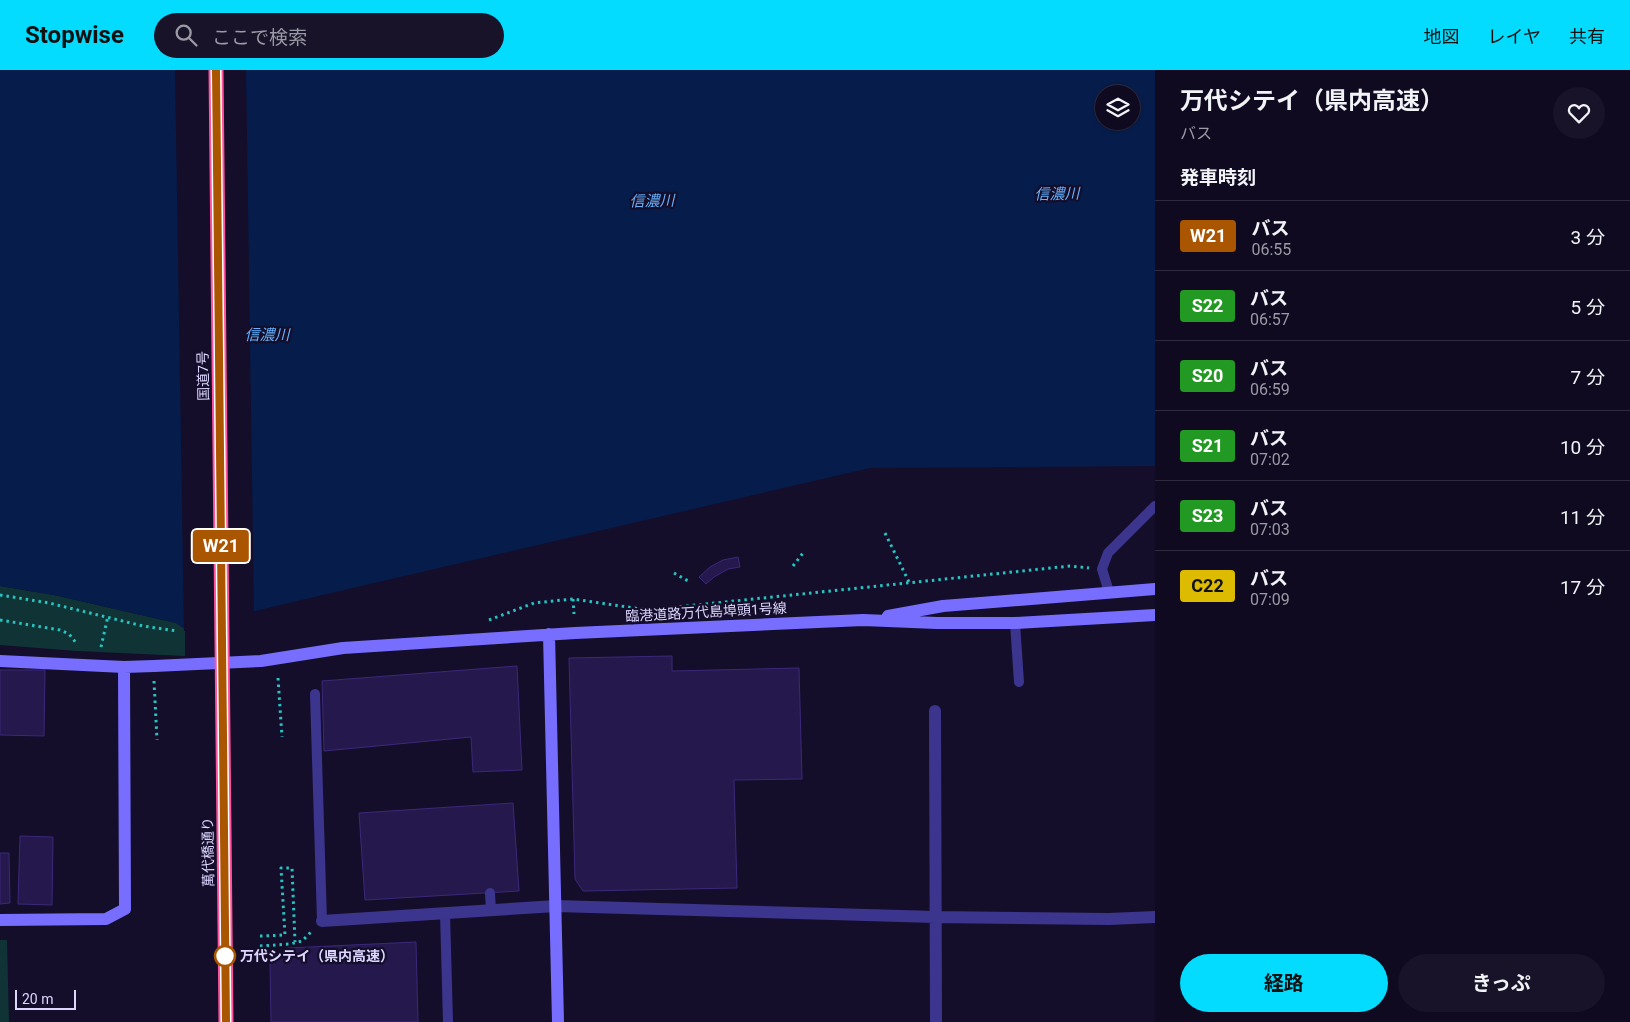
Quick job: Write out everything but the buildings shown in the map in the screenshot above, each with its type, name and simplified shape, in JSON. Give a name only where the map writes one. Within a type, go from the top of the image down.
[{"type":"highway","name":"国道7号","points":[[216,70],[222,682]]},
{"type":"highway","name":"萬代橋通り","points":[[222,682],[226,1022]]},
{"type":"street","name":"臨港道路万代島埠頭1号線","points":[[863,620],[943,606],[1155,589]]},
{"type":"street","name":"臨港道路万代島埠頭1号線","points":[[0,661],[124,667],[261,661],[343,648],[549,634],[863,620],[937,623],[1015,623],[1155,615]]},
{"type":"street","points":[[549,634],[558,1022]]},
{"type":"street","points":[[0,920],[106,919],[125,909],[124,667]]},
{"type":"street","points":[[935,710],[936,1022]]},
{"type":"street","points":[[322,921],[556,906],[935,917],[1109,919],[1155,917]]},
{"type":"lane","points":[[1109,592],[1102,569],[1108,553],[1155,506]]},
{"type":"lane","points":[[1015,623],[1019,682]]},
{"type":"lane","points":[[315,694],[322,921]]},
{"type":"lane","points":[[490,893],[491,911]]},
{"type":"lane","points":[[445,913],[448,1022]]},
{"type":"path","points":[[885,533],[909,582]]},
{"type":"path","points":[[793,566],[803,553]]},
{"type":"path","points":[[489,620],[534,603],[573,599],[648,610],[1070,566],[1102,569]]},
{"type":"path","points":[[674,574],[690,582]]},
{"type":"path","points":[[0,595],[49,603],[143,626],[177,631]]},
{"type":"path","points":[[573,599],[574,614]]},
{"type":"path","points":[[101,647],[108,616]]},
{"type":"path","points":[[0,620],[60,630],[69,634],[77,644]]},
{"type":"path","points":[[154,676],[157,740]]},
{"type":"path","points":[[278,678],[282,737]]},
{"type":"path","points":[[260,936],[285,935],[281,868],[292,868],[295,942]]},
{"type":"path","points":[[260,946],[290,944],[302,941],[322,921]]},
{"type":"green space","points":[[0,586],[54,595],[176,623],[185,629],[185,656],[0,645]]},
{"type":"green space","points":[[0,940],[7,940],[9,1022],[0,1022]]},
{"type":"water","name":"信濃川","points":[[0,70],[1155,70],[1155,466],[870,468],[284,604],[185,629],[176,623],[54,595],[0,586]]},
{"type":"pier","points":[[175,70],[246,70],[254,614],[186,631],[184,631]]},
{"type":"bus line","name":"W21","points":[[216,70],[226,1022]]},
{"type":"place","name":"万代シテイ（県内高速）","points":[[225,956]]}]
